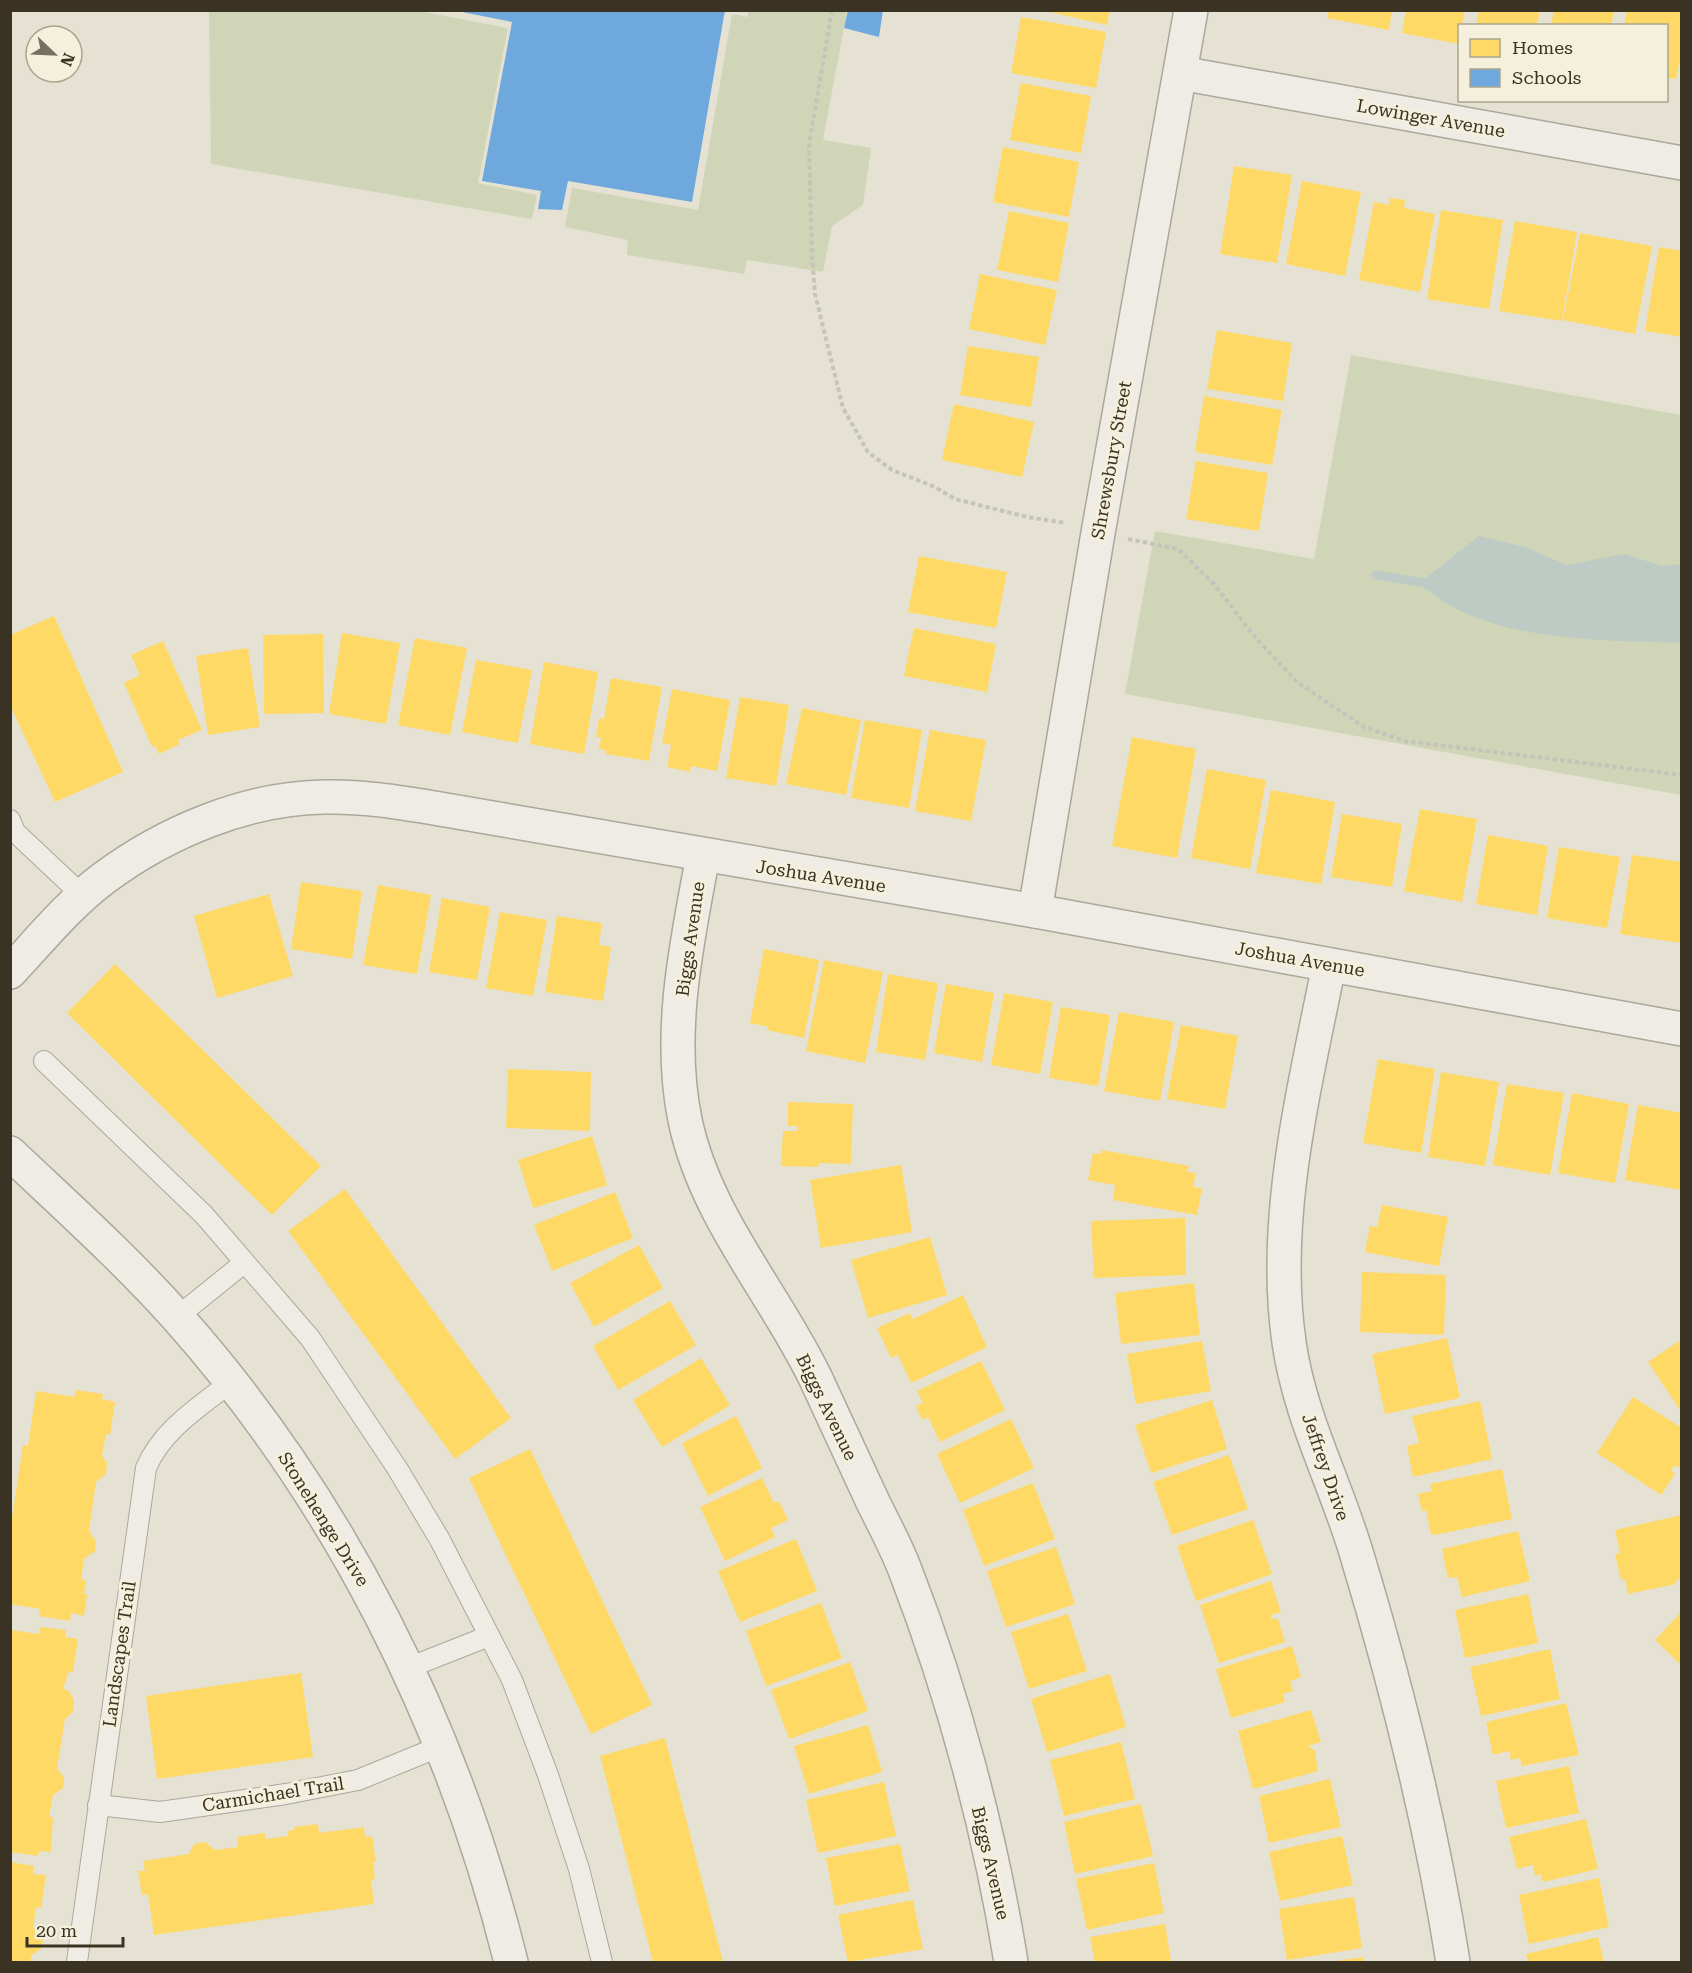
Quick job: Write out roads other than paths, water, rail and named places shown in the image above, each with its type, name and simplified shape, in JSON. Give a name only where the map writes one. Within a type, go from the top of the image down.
[{"type":"street","name":"Shrewsbury Street","points":[[1035,911],[1098,533],[1191,10]]},
{"type":"street","name":"Lowinger Avenue","points":[[1180,74],[1682,163]]},
{"type":"street","name":"Joshua Avenue","points":[[10,972],[83,896],[104,878],[155,845],[215,819],[287,801],[323,797],[388,801],[434,808],[703,856],[1035,911],[1682,1029]]},
{"type":"street","name":"Biggs Avenue","points":[[703,856],[683,968],[680,1011],[681,1087],[692,1147],[714,1200],[813,1373],[904,1569],[966,1754],[1004,1917],[1011,1962]]},
{"type":"street","name":"Jeffrey Drive","points":[[1329,965],[1287,1195],[1284,1295],[1289,1343],[1309,1421],[1355,1550],[1404,1718],[1442,1896],[1453,1962]]},
{"type":"street","name":"Stonehenge Drive","points":[[10,1154],[102,1240],[177,1317],[231,1382],[331,1524],[408,1668],[441,1746],[483,1862],[511,1962]]},
{"type":"lane","points":[[12,828],[83,896]]},
{"type":"lane","points":[[44,1061],[204,1215],[310,1338],[397,1468],[440,1540],[512,1680],[548,1775],[579,1869],[602,1962]]},
{"type":"lane","points":[[177,1317],[244,1263]]},
{"type":"lane","name":"Landscapes Trail","points":[[77,1962],[146,1468],[153,1451],[164,1437],[231,1382]]},
{"type":"lane","points":[[408,1668],[489,1636]]},
{"type":"lane","name":"Carmichael Trail","points":[[98,1805],[160,1812],[286,1794],[358,1780],[441,1746]]},
{"type":"waterway","points":[[1376,575],[1430,584]]}]
